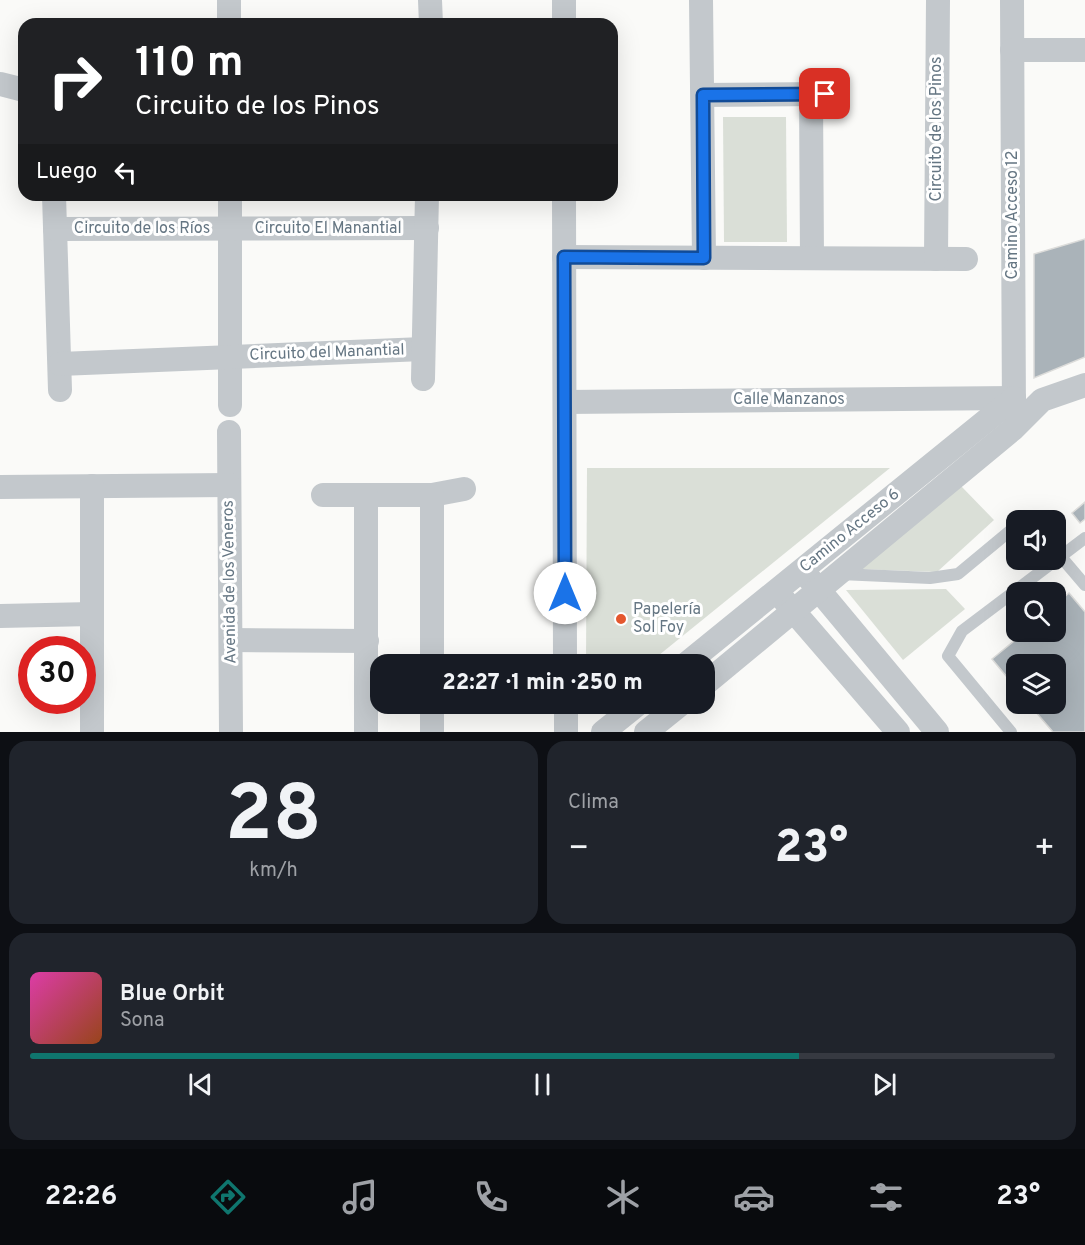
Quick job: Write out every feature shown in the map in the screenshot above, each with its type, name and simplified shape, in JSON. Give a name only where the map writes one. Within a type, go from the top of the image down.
[{"type":"street","points":[[229,0],[229,18]]},
{"type":"street","points":[[429,0],[430,18]]},
{"type":"street","points":[[564,0],[564,18]]},
{"type":"street","points":[[701,0],[704,258]]},
{"type":"street","name":"Circuito de los Pinos","points":[[936,259],[938,0]]},
{"type":"street","name":"Camino Acceso 12","points":[[1012,0],[1013,429]]},
{"type":"street","points":[[1012,50],[1085,50]]},
{"type":"street","points":[[0,84],[18,88]]},
{"type":"street","points":[[703,95],[818,94],[812,258]]},
{"type":"street","name":"Circuito de los Ríos","points":[[54,201],[60,390]]},
{"type":"street","points":[[230,201],[230,405]]},
{"type":"street","points":[[423,379],[427,201]]},
{"type":"street","points":[[564,201],[566,654]]},
{"type":"street","name":"Circuito El Manantial","points":[[230,229],[427,228]]},
{"type":"street","name":"Circuito de los Ríos","points":[[55,229],[230,229]]},
{"type":"street","points":[[564,257],[966,259]]},
{"type":"street","name":"Circuito del Manantial","points":[[230,357],[423,349]]},
{"type":"street","points":[[60,364],[230,357]]},
{"type":"street","name":"Camino Acceso 6","points":[[715,676],[1013,429],[1042,400],[1085,385]]},
{"type":"street","name":"Calle Manzanos","points":[[565,402],[1014,398]]},
{"type":"street","name":"Camino Acceso 6","points":[[698,654],[1014,398]]},
{"type":"street","name":"Avenida de los Veneros","points":[[229,432],[231,732]]},
{"type":"street","points":[[0,487],[229,485]]},
{"type":"street","points":[[92,486],[92,732]]},
{"type":"street","points":[[323,495],[432,495],[464,489]]},
{"type":"street","points":[[366,495],[366,732]]},
{"type":"street","points":[[432,495],[432,654]]},
{"type":"street","points":[[802,570],[938,732]]},
{"type":"street","points":[[777,590],[898,732]]},
{"type":"street","points":[[0,615],[92,614]]},
{"type":"street","points":[[231,640],[367,641]]},
{"type":"street","points":[[432,714],[432,732]]},
{"type":"street","points":[[566,714],[566,732]]},
{"type":"street","points":[[603,732],[626,714]]},
{"type":"street","points":[[646,732],[668,714]]},
{"type":"lane","points":[[838,574],[930,578],[958,574],[1006,534]]},
{"type":"lane","points":[[1066,549],[1085,537]]},
{"type":"lane","points":[[1066,563],[1085,585]]},
{"type":"lane","points":[[1011,732],[948,656],[962,631],[1038,570]]},
{"type":"shaded area","points":[[723,117],[786,117],[787,242],[724,242]]},
{"type":"shaded area","points":[[587,468],[890,468],[660,654],[586,654]]},
{"type":"shaded area","points":[[961,486],[994,520],[937,572],[858,569]]},
{"type":"shaded area","points":[[946,589],[965,609],[903,660],[846,590]]},
{"type":"building","points":[[1085,239],[1085,357],[1034,378],[1034,254]]},
{"type":"building","points":[[1085,502],[1085,519],[1080,523],[1072,513]]},
{"type":"building","points":[[1069,593],[1085,612],[1085,732],[1053,732],[1038,714],[1066,714],[1066,654],[1006,654],[1006,676],[992,659],[1013,642],[1066,642],[1066,596]]},
{"type":"place","name":"Papelería Sol Foy","points":[[621,619]]},
{"type":"route","points":[[565,593],[564,257],[704,258],[703,95],[825,94]]}]
